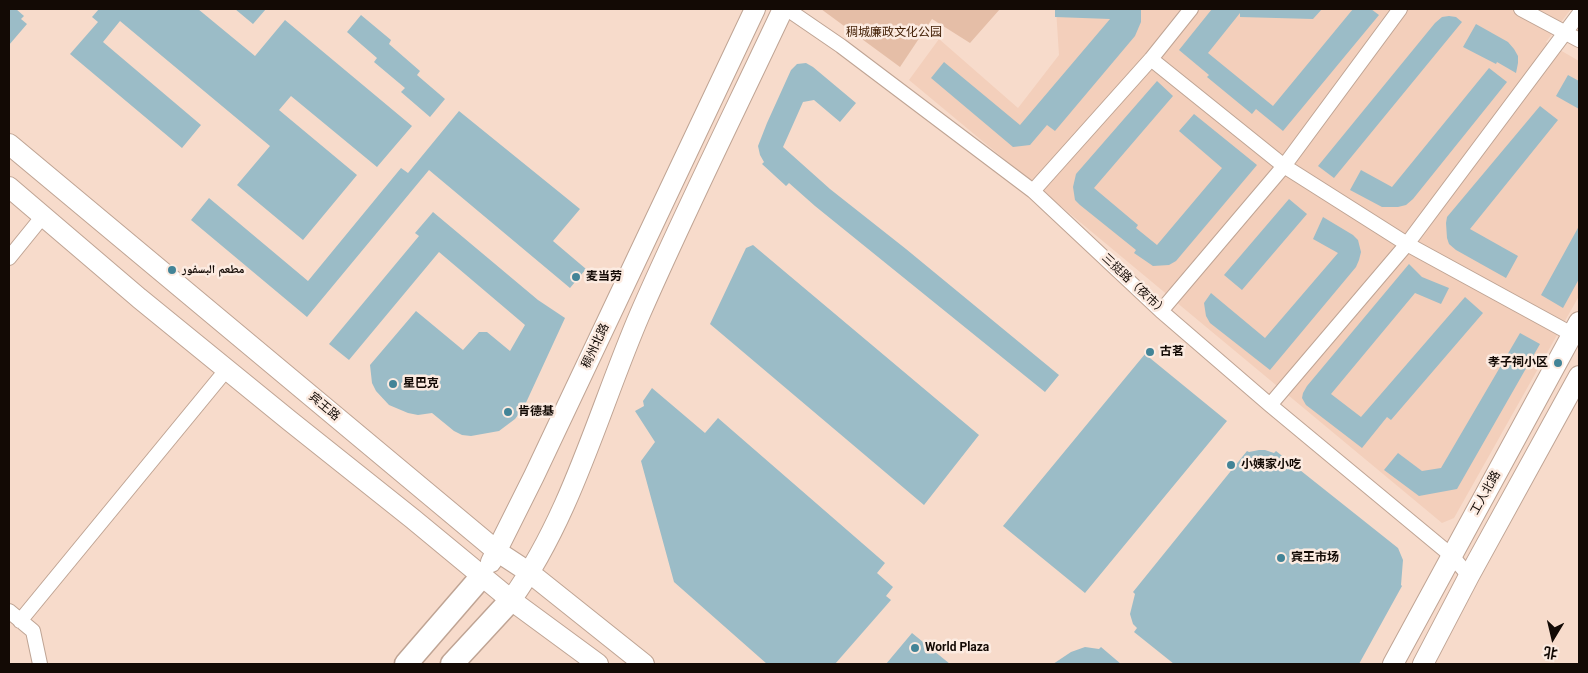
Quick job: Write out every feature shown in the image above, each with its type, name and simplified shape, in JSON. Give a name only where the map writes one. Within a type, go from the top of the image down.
[{"type":"main road","name":"稠州北路","points":[[406,664],[482,576],[498,552],[755,9]]},
{"type":"main road","points":[[452,664],[511,600],[530,573],[555,526],[640,315],[783,9]]},
{"type":"main road","name":"宾王路","points":[[9,144],[498,552],[530,573],[644,664]]},
{"type":"main road","points":[[9,187],[139,298],[511,600],[598,664]]},
{"type":"main road","name":"工人北路","points":[[1393,664],[1577,331]]},
{"type":"main road","name":"工人北路","points":[[1423,664],[1579,376]]},
{"type":"street","name":"三挺路（夜市）","points":[[787,9],[841,46],[1033,191],[1161,311],[1452,556],[1469,576]]},
{"type":"street","points":[[1033,191],[1151,59],[1191,9]]},
{"type":"street","points":[[1161,311],[1284,166],[1400,9]]},
{"type":"street","points":[[1521,9],[1579,40]]},
{"type":"street","points":[[1270,404],[1406,244],[1579,14]]},
{"type":"street","points":[[1151,59],[1284,166],[1406,244],[1577,331]]},
{"type":"street","points":[[9,258],[43,216]]},
{"type":"street","points":[[20,621],[226,369]]},
{"type":"street","points":[[9,611],[32,632],[40,664]]},
{"type":"shaded area","points":[[1056,9],[1571,9],[1546,42],[1579,61],[1579,296],[1454,518],[1442,523],[909,80],[939,39],[1018,108],[1059,55]]},
{"type":"green space","name":"稠城廉政文化公园","points":[[821,9],[1000,9],[970,43],[932,19],[900,67]]},
{"type":"building","points":[[9,9],[16,9],[24,16],[21,19],[27,24],[9,45]]},
{"type":"building","points":[[99,9],[198,9],[255,56],[285,20],[412,126],[377,167],[291,96],[279,110],[357,175],[303,240],[237,185],[270,146],[120,21],[103,42],[201,125],[182,148],[70,54],[98,22],[92,17]]},
{"type":"building","points":[[235,9],[266,9],[253,24]]},
{"type":"building","points":[[1055,9],[1141,9],[1141,22],[1135,36],[1055,131],[1047,125],[1030,145],[1013,147],[931,78],[944,62],[1020,125],[1110,19],[1055,17]]},
{"type":"building","points":[[1212,9],[1322,9],[1313,19],[1240,17],[1240,13],[1208,53],[1273,106],[1353,9],[1371,9],[1379,15],[1283,131],[1256,109],[1252,114],[1207,77],[1209,75],[1179,50]]},
{"type":"building","points":[[361,15],[391,40],[389,44],[420,71],[417,75],[445,99],[430,117],[401,92],[405,88],[374,62],[377,58],[347,32]]},
{"type":"building","points":[[1442,17],[1456,17],[1462,22],[1334,178],[1318,166],[1435,23]]},
{"type":"building","points":[[1476,24],[1508,42],[1514,49],[1518,56],[1516,73],[1497,62],[1496,64],[1463,47]]},
{"type":"building","points":[[806,63],[856,103],[840,122],[814,100],[803,102],[783,147],[830,189],[1059,375],[1045,392],[789,183],[786,186],[762,164],[764,162],[758,146],[767,123],[791,70],[797,64]]},
{"type":"building","points":[[1489,68],[1507,82],[1413,199],[1406,205],[1382,207],[1350,190],[1361,170],[1392,187]]},
{"type":"building","points":[[1568,75],[1579,81],[1579,109],[1556,96]]},
{"type":"building","points":[[1157,81],[1173,96],[1094,188],[1138,225],[1136,228],[1157,245],[1222,168],[1179,131],[1194,114],[1257,165],[1176,261],[1169,265],[1153,266],[1134,253],[1136,250],[1080,205],[1075,200],[1073,187],[1076,174]]},
{"type":"building","points":[[1540,106],[1558,120],[1470,229],[1518,256],[1506,278],[1456,250],[1449,244],[1447,238],[1447,217]]},
{"type":"building","points":[[459,111],[580,209],[553,241],[586,269],[570,288],[429,170],[307,317],[191,220],[209,198],[308,281],[401,168],[408,173]]},
{"type":"building","points":[[1289,199],[1307,214],[1242,290],[1224,275]]},
{"type":"building","points":[[433,212],[538,300],[565,318],[524,407],[515,419],[499,431],[471,436],[462,435],[454,431],[432,413],[418,415],[389,405],[376,391],[372,383],[370,365],[416,311],[463,350],[479,332],[487,332],[510,351],[525,325],[439,252],[349,360],[329,344],[419,236],[415,233]]},
{"type":"building","points":[[1323,217],[1358,240],[1361,252],[1359,260],[1356,267],[1270,370],[1210,323],[1206,316],[1204,303],[1211,293],[1265,338],[1338,253],[1313,239]]},
{"type":"building","points":[[1579,226],[1579,279],[1563,308],[1541,295]]},
{"type":"building","points":[[753,245],[979,435],[924,505],[710,324],[746,248]]},
{"type":"building","points":[[1409,264],[1422,277],[1449,288],[1441,304],[1415,293],[1331,394],[1361,417],[1465,297],[1483,313],[1391,420],[1387,417],[1362,448],[1306,405],[1302,398],[1303,393]]},
{"type":"building","points":[[1520,333],[1540,344],[1457,489],[1419,496],[1384,470],[1398,453],[1422,471],[1441,468]]},
{"type":"building","points":[[1145,354],[1227,421],[1085,593],[1003,526]]},
{"type":"building","points":[[652,388],[705,433],[718,418],[885,563],[877,573],[893,587],[886,596],[891,600],[835,664],[767,664],[674,582],[641,461],[655,442],[635,411],[644,406],[643,401]]},
{"type":"building","name":"宾王市场","points":[[1259,450],[1274,453],[1276,451],[1398,548],[1403,560],[1402,586],[1359,664],[1174,664],[1134,632],[1137,628],[1133,624],[1130,614],[1135,594],[1133,592],[1247,451]]},
{"type":"building","name":"World Plaza","points":[[912,633],[950,664],[886,664]]},
{"type":"building","points":[[1085,647],[1099,649],[1101,647],[1121,664],[1053,664],[1071,652]]},
{"type":"place","name":"مطعم البسفور","points":[[172,270]]},
{"type":"place","name":"麦当劳","points":[[576,277]]},
{"type":"place","name":"古茗","points":[[1150,352]]},
{"type":"place","name":"孝子祠小区","points":[[1558,363]]},
{"type":"place","name":"星巴克","points":[[393,384]]},
{"type":"place","name":"肯德基","points":[[508,412]]},
{"type":"place","name":"小姨家小吃","points":[[1231,465]]},
{"type":"place","name":"宾王市场","points":[[1281,558]]},
{"type":"place","name":"World Plaza","points":[[915,648]]}]
